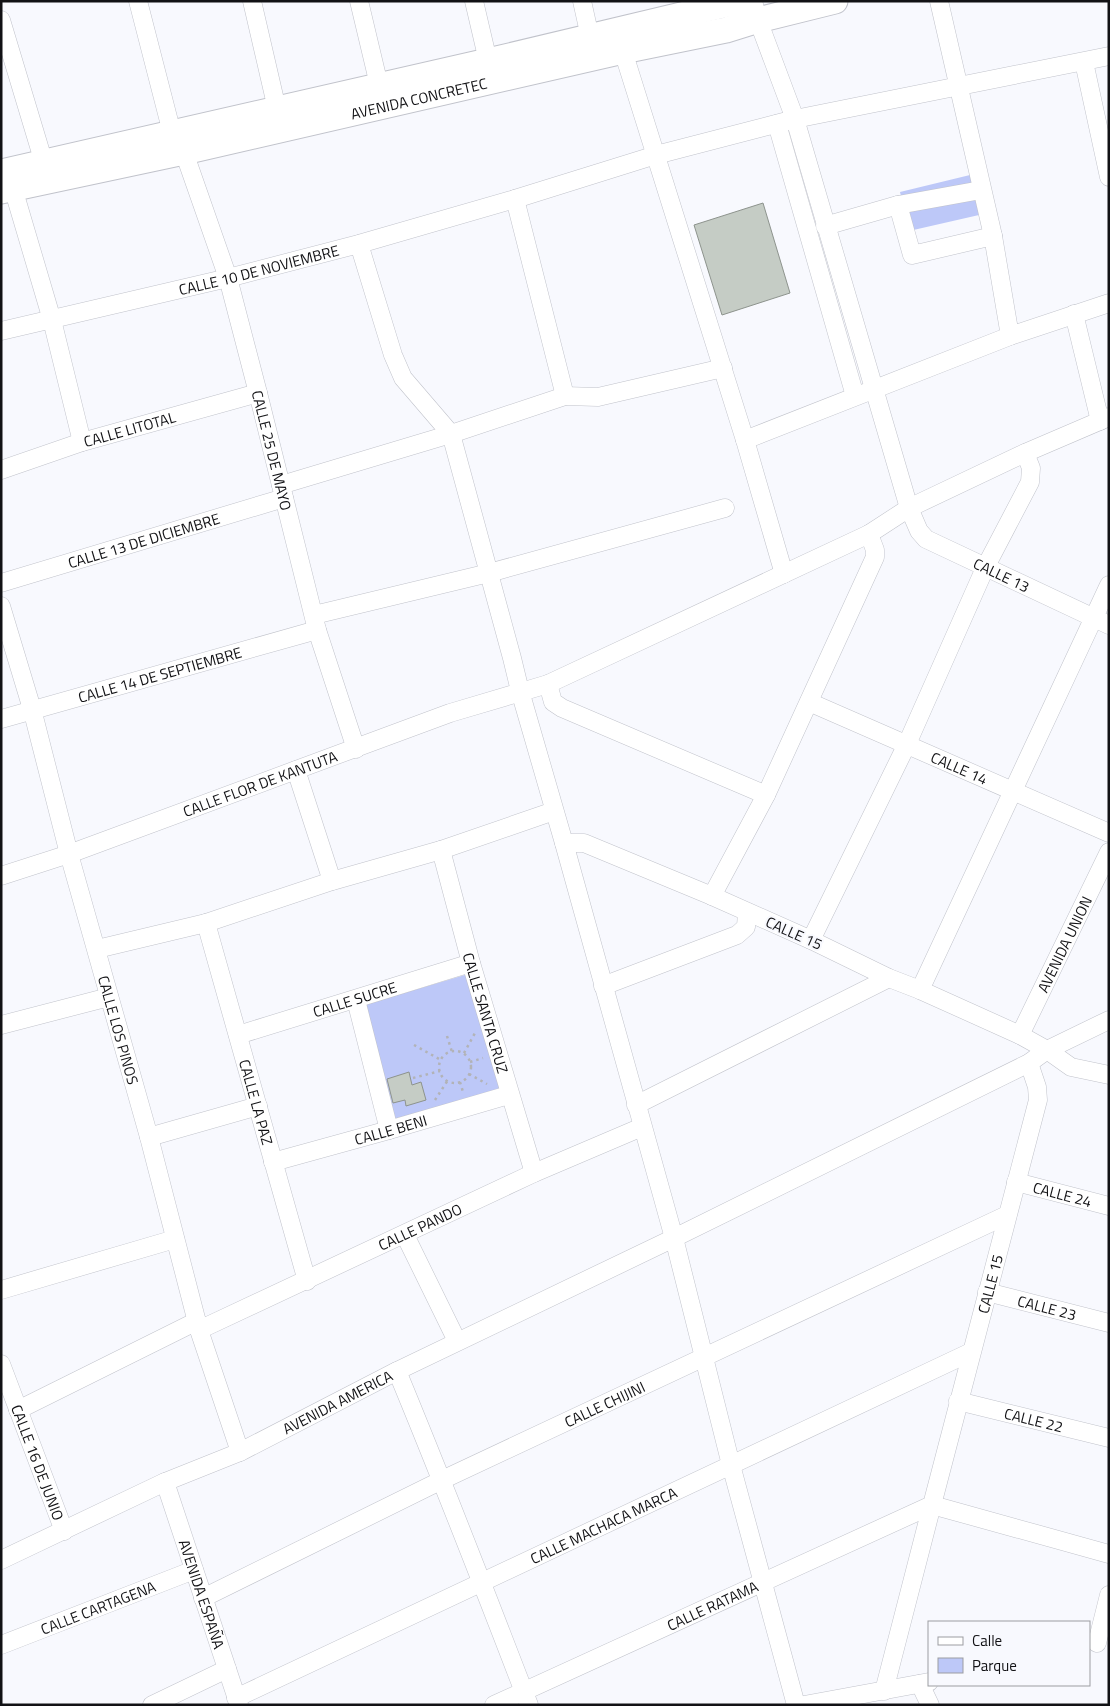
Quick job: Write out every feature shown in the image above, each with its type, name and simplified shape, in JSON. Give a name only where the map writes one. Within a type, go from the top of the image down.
[{"type":"street","name":"CALLE 25 DE MAYO","points":[[138,1],[178,142],[228,278],[316,622],[356,749]]},
{"type":"street","points":[[252,1],[277,110]]},
{"type":"street","points":[[359,1],[379,85]]},
{"type":"street","points":[[474,1],[488,61]]},
{"type":"street","points":[[582,1],[590,37]]},
{"type":"street","name":"AVENIDA CONCRETEC","points":[[5,184],[178,142],[726,30],[756,11],[836,1]]},
{"type":"street","points":[[939,1],[993,236],[1010,336]]},
{"type":"street","name":"AVENIDA CONCRETEC","points":[[5,184],[44,163],[178,142],[277,110],[727,3]]},
{"type":"street","points":[[726,30],[727,3]]},
{"type":"street","name":"CALLE 13","points":[[756,11],[795,119],[909,508],[919,531],[926,539],[1101,622]]},
{"type":"street","points":[[1,20],[44,163]]},
{"type":"street","points":[[623,51],[723,368],[784,574]]},
{"type":"street","name":"CALLE 10 DE NOVIEMBRE","points":[[1,331],[228,278],[359,244],[515,199],[656,155],[795,119],[1109,56]]},
{"type":"street","points":[[1084,62],[1108,165]]},
{"type":"street","points":[[777,124],[855,396]]},
{"type":"street","points":[[5,184],[52,320],[82,442]]},
{"type":"street","points":[[825,226],[898,205],[981,190]]},
{"type":"street","points":[[515,199],[565,396],[598,397],[723,368]]},
{"type":"street","points":[[898,205],[912,255],[993,236]]},
{"type":"street","points":[[359,244],[393,355],[403,378],[451,434],[520,691],[674,1238],[731,1465],[796,1705]]},
{"type":"street","points":[[745,440],[873,388],[1010,336],[1109,303]]},
{"type":"street","points":[[1074,314],[1104,419]]},
{"type":"street","name":"CALLE LITOTAL","points":[[1,470],[82,442],[258,393]]},
{"type":"street","name":"CALLE 13 DE DICIEMBRE","points":[[1,583],[565,396]]},
{"type":"street","name":"CALLE FLOR DE KANTUTA","points":[[1,876],[69,854],[450,713],[548,684],[869,534],[909,508],[1025,453],[1104,419]]},
{"type":"street","points":[[811,940],[907,744],[985,568],[1030,482],[1031,468],[1025,453]]},
{"type":"street","name":"CALLE 14 DE SEPTIEMBRE","points":[[1,719],[316,622],[359,605],[489,573],[725,508]]},
{"type":"street","points":[[712,896],[766,795],[875,557],[876,550],[869,534]]},
{"type":"street","points":[[920,990],[1013,791],[1101,622],[1109,585]]},
{"type":"street","name":"CALLE LOS PINOS","points":[[1,606],[32,709],[69,854],[149,1138],[198,1326],[240,1452]]},
{"type":"street","points":[[548,684],[553,702],[562,708],[766,795]]},
{"type":"street","name":"CALLE 14","points":[[808,702],[1109,833]]},
{"type":"street","points":[[296,770],[332,881]]},
{"type":"street","points":[[97,949],[206,922],[332,881],[441,850],[554,811]]},
{"type":"street","name":"CALLE 15","points":[[564,843],[584,843],[712,896],[811,940],[889,978],[1020,1035],[1047,1050]]},
{"type":"street","name":"CALLE SANTA CRUZ","points":[[441,850],[509,1095],[534,1173]]},
{"type":"street","name":"AVENIDA UNION","points":[[1020,1035],[1109,852]]},
{"type":"street","points":[[603,986],[737,935],[746,927],[746,912]]},
{"type":"street","name":"CALLE LA PAZ","points":[[206,922],[307,1281]]},
{"type":"street","name":"CALLE SUCRE","points":[[238,1035],[471,963]]},
{"type":"street","points":[[636,1104],[889,978]]},
{"type":"street","points":[[1,1025],[109,997]]},
{"type":"street","points":[[356,1000],[390,1130]]},
{"type":"street","name":"AVENIDA AMERICA","points":[[1,1560],[64,1532],[166,1482],[240,1452],[457,1341],[674,1238],[1029,1063],[1047,1050],[1109,1020]]},
{"type":"street","points":[[1047,1050],[1071,1067],[1109,1074]]},
{"type":"street","name":"CALLE 15","points":[[884,1691],[958,1401],[1038,1100],[1037,1087],[1029,1063]]},
{"type":"street","name":"CALLE BENI","points":[[273,1162],[509,1095]]},
{"type":"street","points":[[149,1138],[258,1106]]},
{"type":"street","name":"CALLE PANDO","points":[[18,1410],[198,1326],[307,1281],[534,1173],[642,1127]]},
{"type":"street","name":"CALLE 24","points":[[1016,1182],[1109,1206]]},
{"type":"street","name":"CALLE CHIJINI","points":[[204,1598],[442,1480],[1007,1215]]},
{"type":"street","points":[[405,1235],[457,1341]]},
{"type":"street","points":[[1,1290],[175,1239]]},
{"type":"street","name":"CALLE 23","points":[[987,1292],[1109,1323]]},
{"type":"street","name":"CALLE MACHACA MARCA","points":[[238,1701],[481,1583],[971,1352]]},
{"type":"street","name":"CALLE 16 DE JUNIO","points":[[1,1364],[64,1532]]},
{"type":"street","points":[[397,1371],[442,1480],[527,1698]]},
{"type":"street","name":"CALLE 22","points":[[958,1401],[1109,1438]]},
{"type":"street","name":"AVENIDA ESPAÑA","points":[[166,1482],[238,1701]]},
{"type":"street","points":[[932,1505],[1109,1554]]},
{"type":"street","name":"CALLE RATAMA","points":[[494,1705],[527,1698],[763,1582],[932,1505]]},
{"type":"street","name":"CALLE CARTAGENA","points":[[1,1645],[194,1570]]},
{"type":"street","points":[[1098,1643],[1109,1595]]},
{"type":"street","points":[[152,1705],[227,1668]]},
{"type":"street","points":[[804,1705],[925,1683],[930,1705]]},
{"type":"path","points":[[464,1053],[479,1026]]},
{"type":"path","points":[[447,1036],[452,1052]]},
{"type":"path","points":[[414,1045],[441,1060]]},
{"type":"path","points":[[448,1053],[464,1053],[471,1066],[468,1076],[460,1082],[448,1080],[442,1076],[440,1071],[441,1060],[448,1053]]},
{"type":"path","points":[[470,1062],[488,1057]]},
{"type":"path","points":[[413,1078],[440,1071]]},
{"type":"path","points":[[430,1106],[448,1080]]},
{"type":"path","points":[[460,1082],[464,1097]]},
{"type":"green space","points":[[970,175],[979,215],[909,231],[900,192]]},
{"type":"green space","points":[[468,974],[501,1090],[394,1119],[364,1005]]},
{"type":"building","points":[[763,203],[790,293],[722,315],[694,225]]},
{"type":"building","points":[[409,1072],[412,1085],[421,1082],[426,1100],[406,1106],[405,1100],[393,1103],[387,1079]]}]
